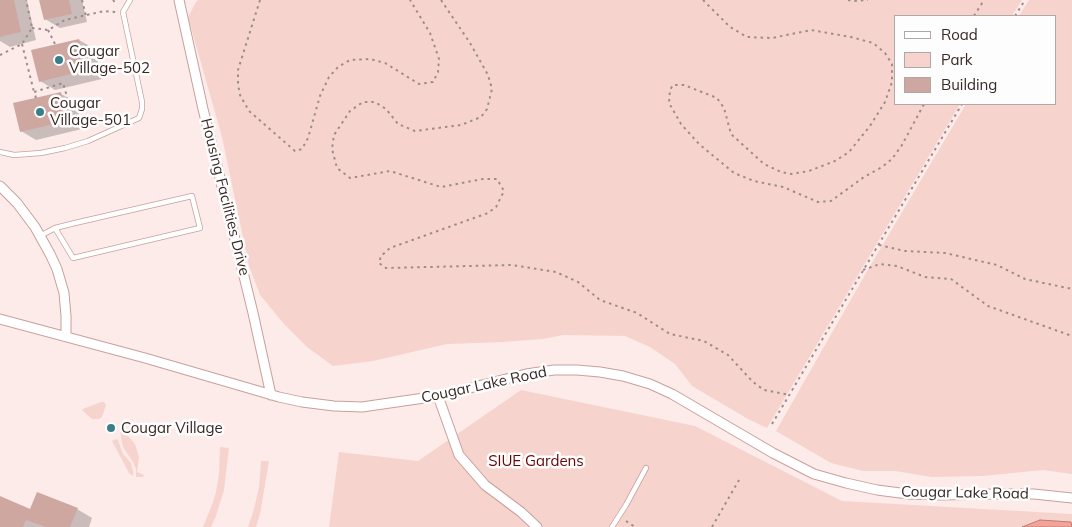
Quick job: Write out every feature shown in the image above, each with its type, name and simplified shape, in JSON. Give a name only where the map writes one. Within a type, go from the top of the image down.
[{"type":"street","name":"Housing Facilities Drive","points":[[179,0],[271,395]]},
{"type":"street","points":[[0,186],[35,227],[57,269],[64,294],[66,336]]},
{"type":"street","name":"Cougar Lake Road","points":[[0,319],[146,358],[271,395],[302,402],[334,406],[362,407],[438,396],[526,374],[554,370],[600,372],[641,381],[665,391],[773,454],[814,474],[846,483],[908,494],[1034,494],[1072,498]]},
{"type":"street","points":[[438,396],[458,455],[485,485],[521,512],[537,527]]},
{"type":"lane","points":[[0,152],[14,155],[41,153],[65,148],[88,141],[139,118],[142,102],[123,12],[130,0]]},
{"type":"lane","points":[[40,236],[55,228],[192,196],[200,228],[73,258],[55,228]]},
{"type":"lane","points":[[612,527],[646,468]]},
{"type":"path","points":[[0,55],[22,44],[32,28],[26,0]]},
{"type":"path","points":[[82,0],[86,16]]},
{"type":"path","points":[[260,0],[238,70],[240,95],[249,111],[295,151],[302,149],[308,138],[320,96],[329,77],[338,67],[350,60],[370,59],[385,63],[419,84],[433,82],[438,72],[439,59],[430,33],[410,0]]},
{"type":"path","points":[[441,0],[470,43],[488,75],[492,89],[487,109],[481,117],[461,125],[415,131],[398,124],[386,109],[375,102],[363,102],[350,111],[334,135],[332,149],[337,168],[350,178],[390,171],[441,187],[484,179],[496,179],[504,190],[496,207],[488,213],[390,248],[381,256],[379,263],[386,268],[512,265],[556,272],[578,282],[600,300],[637,314],[670,334],[704,341],[728,355],[753,382],[764,390],[790,396]]},
{"type":"path","points":[[703,0],[730,27],[748,37],[772,38],[811,30],[851,37],[873,43],[885,52],[892,64],[892,82],[885,102],[870,126],[849,152],[835,161],[809,171],[791,174],[764,164],[731,134],[724,108],[718,98],[684,85],[673,85],[670,90],[670,103],[681,124],[699,144],[734,173],[754,181],[783,187],[818,202],[831,201],[864,177],[882,168],[892,159],[902,145],[923,105]]},
{"type":"path","points":[[848,0],[868,0]]},
{"type":"path","points":[[975,15],[984,0]]},
{"type":"path","points":[[1016,15],[1025,0]]},
{"type":"path","points":[[32,28],[48,30],[65,20],[104,11],[123,12]]},
{"type":"path","points":[[48,30],[55,44]]},
{"type":"path","points":[[22,44],[36,98]]},
{"type":"path","points":[[34,92],[63,83],[75,124]]},
{"type":"path","points":[[772,424],[961,105]]},
{"type":"path","points":[[879,245],[905,251],[945,253],[998,265],[1025,279],[1072,290]]},
{"type":"path","points":[[863,270],[880,264],[897,266],[925,277],[951,279],[988,306],[1072,336]]},
{"type":"path","points":[[712,527],[740,480]]},
{"type":"path","points":[[626,521],[636,527]]},
{"type":"green space","points":[[198,0],[1022,0],[1013,15],[894,15],[894,105],[959,105],[767,428],[692,386],[675,364],[650,347],[625,336],[563,335],[543,339],[447,344],[373,361],[333,366],[307,347],[285,325],[260,295],[249,266],[222,137],[188,17]]},
{"type":"green space","points":[[1029,0],[1072,0],[1072,474],[1043,470],[983,476],[932,477],[895,471],[863,471],[831,463],[776,431],[866,273],[965,105],[1057,105],[1057,15],[1020,15]]},
{"type":"green space","name":"SIUE Gardens","points":[[521,390],[695,426],[842,501],[1072,514],[1072,527],[329,527],[339,452],[418,461]]},
{"type":"green space","points":[[104,402],[106,405],[102,417],[99,419],[92,419],[82,410],[83,409]]},
{"type":"green space","points":[[123,425],[122,429],[135,444],[139,457],[137,472],[144,475],[143,477],[136,477],[136,469],[133,462],[123,447],[120,432]]},
{"type":"green space","points":[[116,439],[123,454],[131,463],[133,476],[129,473],[112,441]]},
{"type":"green space","points":[[220,447],[229,448],[224,490],[211,527],[203,527],[216,492]]},
{"type":"green space","points":[[261,461],[269,461],[260,514],[256,527],[248,527],[259,487]]},
{"type":"shaded area","points":[[1040,520],[1071,522],[1072,527],[1022,527]]},
{"type":"building","points":[[0,0],[14,0],[21,32],[0,37]]},
{"type":"building","points":[[39,0],[69,0],[72,14],[44,20]]},
{"type":"building","name":"Cougar Village-502","points":[[79,39],[87,70],[39,82],[31,50]]},
{"type":"building","name":"Cougar Village-501","points":[[61,92],[67,121],[20,132],[13,103]]},
{"type":"building","points":[[37,492],[78,508],[70,527],[46,527],[26,520],[23,527],[0,527],[0,496],[30,509]]},
{"type":"place","name":"Cougar Village-502","points":[[59,60]]},
{"type":"place","name":"Cougar Village-501","points":[[40,112]]},
{"type":"place","name":"Cougar Village","points":[[111,428]]}]
